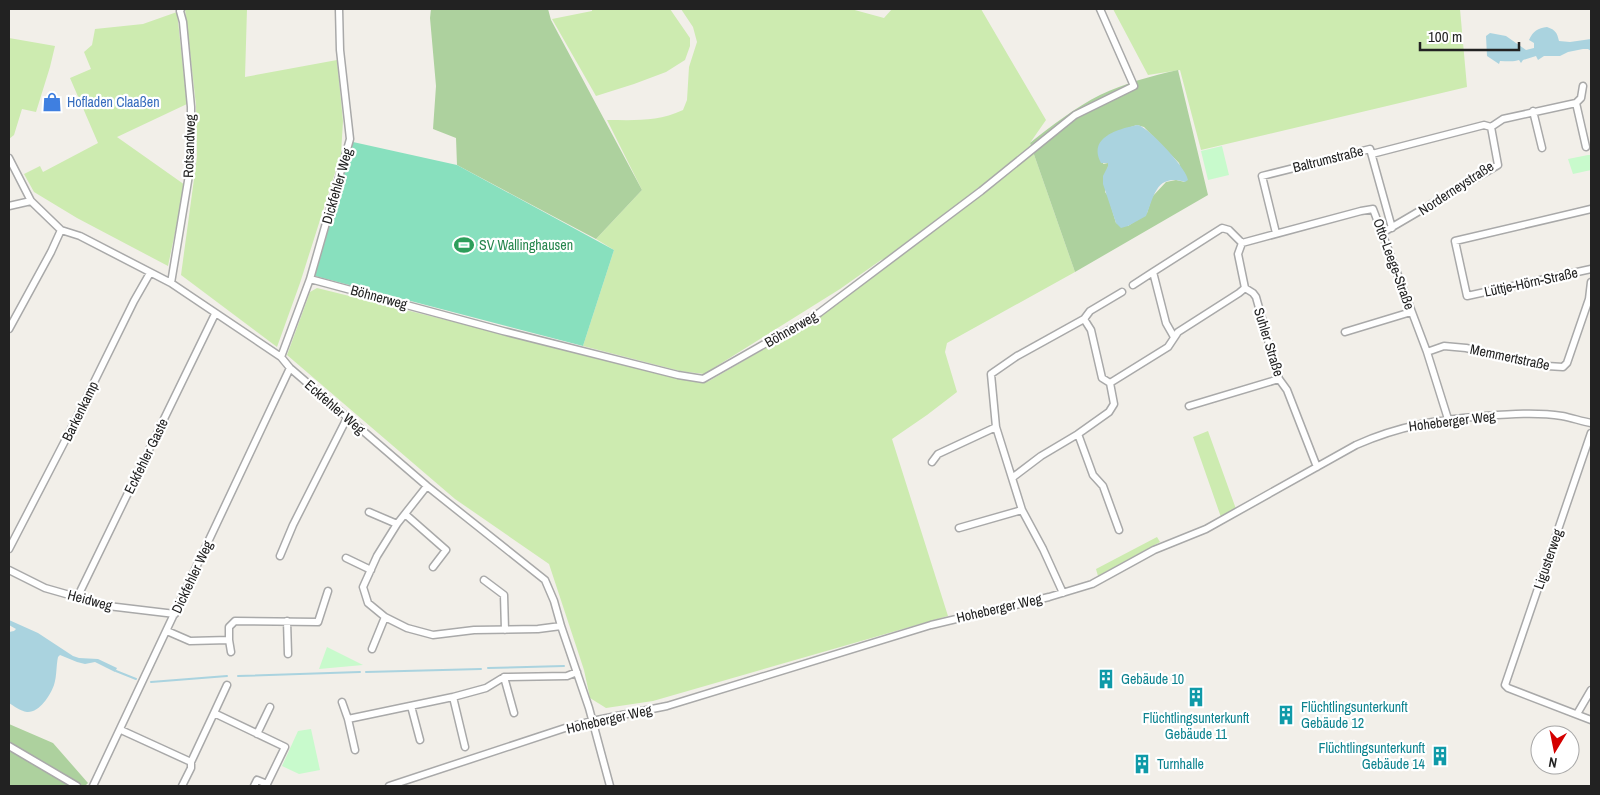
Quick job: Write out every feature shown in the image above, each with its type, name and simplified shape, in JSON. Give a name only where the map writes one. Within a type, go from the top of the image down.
[{"type":"street","name":"Rotsandweg","points":[[171,283],[191,163],[191,108],[181,9]]},
{"type":"street","name":"Dickfehler Weg","points":[[281,357],[310,279],[350,139],[340,50],[339,9]]},
{"type":"street","name":"Böhnerweg","points":[[310,279],[503,331],[678,375],[703,379],[819,313],[981,191],[1074,115],[1134,86],[1100,9]]},
{"type":"street","points":[[1372,154],[1484,125],[1490,127],[1503,119],[1533,111],[1576,103],[1581,98],[1583,86]]},
{"type":"street","points":[[1576,103],[1586,147]]},
{"type":"street","points":[[1533,111],[1542,148]]},
{"type":"street","name":"Norderneystraße","points":[[1382,233],[1498,165],[1490,127]]},
{"type":"street","name":"Baltrumstraße","points":[[1276,233],[1262,176],[1370,148],[1392,228]]},
{"type":"street","name":"Eckfehler Weg","points":[[9,158],[30,201],[61,230],[80,236],[171,283],[281,357],[290,368],[427,486],[545,580],[554,601],[592,721],[610,786]]},
{"type":"street","points":[[9,206],[30,201]]},
{"type":"street","points":[[1373,209],[1385,206]]},
{"type":"street","name":"Otto-Leege-Straße","points":[[1242,243],[1373,209],[1427,352],[1448,419]]},
{"type":"street","name":"Lüttje-Hörn-Straße","points":[[1591,209],[1455,241],[1468,296],[1591,269]]},
{"type":"street","points":[[1133,285],[1222,228],[1229,230],[1242,243]]},
{"type":"street","points":[[9,329],[61,230]]},
{"type":"street","name":"Suhler Straße","points":[[1242,243],[1238,254],[1245,288],[1256,297],[1279,380],[1287,390],[1317,467]]},
{"type":"street","points":[[1153,272],[1166,323],[1174,337]]},
{"type":"street","name":"Barkenkamp","points":[[9,549],[150,273]]},
{"type":"street","name":"Memmertstraße","points":[[1427,352],[1444,346],[1466,348],[1547,366],[1563,367],[1568,363],[1589,300],[1591,282]]},
{"type":"street","points":[[1110,383],[1168,346],[1178,332],[1245,288]]},
{"type":"street","points":[[1062,593],[1043,548],[1022,510],[996,427],[991,374],[1017,356],[1084,319],[1090,310],[1122,292]]},
{"type":"street","points":[[1345,332],[1411,312]]},
{"type":"street","name":"Eckfehler Gaste","points":[[77,598],[216,314]]},
{"type":"street","points":[[1012,478],[1109,412],[1114,404],[1110,383],[1102,378],[1091,330],[1084,319]]},
{"type":"street","name":"Dickfehler Weg","points":[[93,786],[290,368]]},
{"type":"street","points":[[1189,406],[1279,380]]},
{"type":"street","name":"Hoheberger Weg","points":[[389,786],[564,728],[667,706],[931,624],[1062,593],[1092,584],[1160,548],[1206,529],[1356,445],[1379,435],[1421,423],[1517,413],[1560,416],[1591,423]]},
{"type":"street","points":[[280,556],[293,525],[347,418]]},
{"type":"street","points":[[932,462],[938,454],[996,427]]},
{"type":"street","name":"Ligusterweg","points":[[1577,714],[1508,688],[1506,685],[1507,677],[1591,433]]},
{"type":"street","points":[[1078,434],[1093,475],[1103,486],[1119,530]]},
{"type":"street","points":[[427,486],[397,524],[370,570],[364,587],[368,603],[385,616],[407,628],[434,635],[474,630],[538,630],[561,626]]},
{"type":"street","points":[[959,528],[1022,510]]},
{"type":"street","points":[[369,512],[397,524]]},
{"type":"street","points":[[405,514],[446,550],[433,567]]},
{"type":"street","points":[[346,558],[370,570]]},
{"type":"street","name":"Heidweg","points":[[9,570],[46,588],[77,598],[108,606],[175,614]]},
{"type":"street","points":[[484,580],[504,595],[504,630]]},
{"type":"street","points":[[231,652],[229,627],[235,621],[318,622],[328,590]]},
{"type":"street","points":[[372,649],[385,616]]},
{"type":"street","points":[[287,622],[288,654]]},
{"type":"street","points":[[167,631],[190,641],[229,640]]},
{"type":"street","points":[[348,719],[453,697],[486,688],[504,677],[567,676],[576,672]]},
{"type":"street","points":[[504,677],[514,713]]},
{"type":"street","points":[[182,786],[191,768],[191,762],[227,685]]},
{"type":"street","points":[[1591,690],[1577,714],[1591,720]]},
{"type":"street","points":[[453,697],[465,746]]},
{"type":"street","points":[[342,702],[355,750]]},
{"type":"street","points":[[412,706],[420,740]]},
{"type":"street","points":[[257,734],[270,707]]},
{"type":"street","points":[[214,713],[285,748],[267,784],[257,780],[254,786]]},
{"type":"street","points":[[121,730],[191,762]]},
{"type":"street","points":[[9,746],[77,786]]},
{"type":"green space","points":[[185,9],[247,9],[245,77],[337,60],[343,121],[341,154],[300,283],[277,347],[181,275],[197,157],[196,105]]},
{"type":"green space","points":[[431,9],[548,9],[551,20],[642,190],[596,239],[457,165],[456,138],[433,129],[436,86],[430,18]]},
{"type":"green space","points":[[592,9],[670,9],[690,38],[690,46],[685,60],[666,72],[596,96],[552,19],[592,11]]},
{"type":"green space","points":[[681,9],[851,9],[884,18],[892,9],[981,9],[1046,120],[1030,143],[1075,272],[947,343],[945,352],[957,392],[892,439],[948,616],[653,701],[606,708],[590,698],[584,670],[549,564],[455,499],[287,355],[310,292],[317,288],[701,383],[709,381],[822,315],[904,253],[881,260],[840,289],[704,374],[680,371],[583,346],[614,250],[596,239],[642,190],[607,120],[636,120],[664,117],[683,110],[687,100],[689,67],[697,42],[693,27]]},
{"type":"green space","points":[[1113,9],[1460,9],[1467,87],[1201,150],[1180,70],[1148,75]]},
{"type":"green space","points":[[177,12],[187,104],[117,137],[185,185],[168,266],[77,218],[34,192],[24,174],[40,166],[43,172],[98,143],[70,78],[91,69],[84,52],[92,45],[95,29],[143,24]]},
{"type":"green space","points":[[9,38],[55,46],[36,112],[22,109],[14,135],[9,139]]},
{"type":"green space","points":[[1178,70],[1208,195],[1075,272],[1030,143],[1064,117],[1100,95],[1129,83]],"holes":[[[1137,125],[1144,127],[1179,163],[1185,182],[1176,180],[1166,182],[1152,197],[1147,213],[1128,226],[1116,223],[1105,192],[1108,163],[1103,164],[1113,133]]]},
{"type":"green space","name":"SV Wallinghausen","points":[[353,142],[457,165],[614,250],[583,346],[315,276]]},
{"type":"green space","points":[[1222,146],[1229,175],[1208,180],[1201,151]]},
{"type":"green space","points":[[1591,155],[1591,170],[1573,174],[1568,159]]},
{"type":"green space","points":[[1208,431],[1236,509],[1222,520],[1193,437]]},
{"type":"green space","points":[[1157,537],[1160,542],[1098,576],[1096,569]]},
{"type":"green space","points":[[327,647],[363,665],[319,669]]},
{"type":"green space","points":[[9,724],[53,743],[88,783],[85,786],[9,786]]},
{"type":"green space","points":[[311,729],[320,770],[299,774],[282,766],[298,731]]},
{"type":"water","points":[[1547,27],[1556,32],[1559,41],[1570,42],[1591,39],[1591,51],[1583,49],[1560,56],[1544,56],[1538,60],[1536,56],[1523,60],[1521,63],[1519,60],[1500,61],[1499,64],[1487,56],[1486,36],[1490,33],[1506,36],[1526,50],[1534,48],[1534,43],[1529,40],[1532,34],[1538,29]]},
{"type":"water","points":[[1137,125],[1149,132],[1166,149],[1181,167],[1188,180],[1185,182],[1168,181],[1162,184],[1154,195],[1146,216],[1121,228],[1116,223],[1103,184],[1103,176],[1108,163],[1101,163],[1098,147],[1101,141],[1114,132]]},
{"type":"water","points":[[9,620],[38,633],[73,656],[98,659],[117,668],[115,672],[95,662],[85,664],[60,655],[58,657],[54,685],[47,699],[36,710],[31,712],[22,711],[9,703],[9,632],[16,629],[9,625]]},
{"type":"waterway","points":[[488,668],[564,666]]},
{"type":"waterway","points":[[366,672],[481,669]]},
{"type":"waterway","points":[[116,671],[136,679]]},
{"type":"waterway","points":[[238,676],[360,672]]},
{"type":"waterway","points":[[151,682],[227,676]]},
{"type":"place","name":"Hofladen Claaßen","points":[[52,102]]},
{"type":"place","name":"SV Wallinghausen","points":[[464,245]]},
{"type":"place","name":"Gebäude 10","points":[[1106,679]]},
{"type":"place","name":"Flüchtlingsunterkunft Gebäude 11","points":[[1196,697]]},
{"type":"place","name":"Flüchtlingsunterkunft Gebäude 12","points":[[1286,715]]},
{"type":"place","name":"Flüchtlingsunterkunft Gebäude 14","points":[[1440,756]]},
{"type":"place","name":"Turnhalle","points":[[1142,764]]}]
